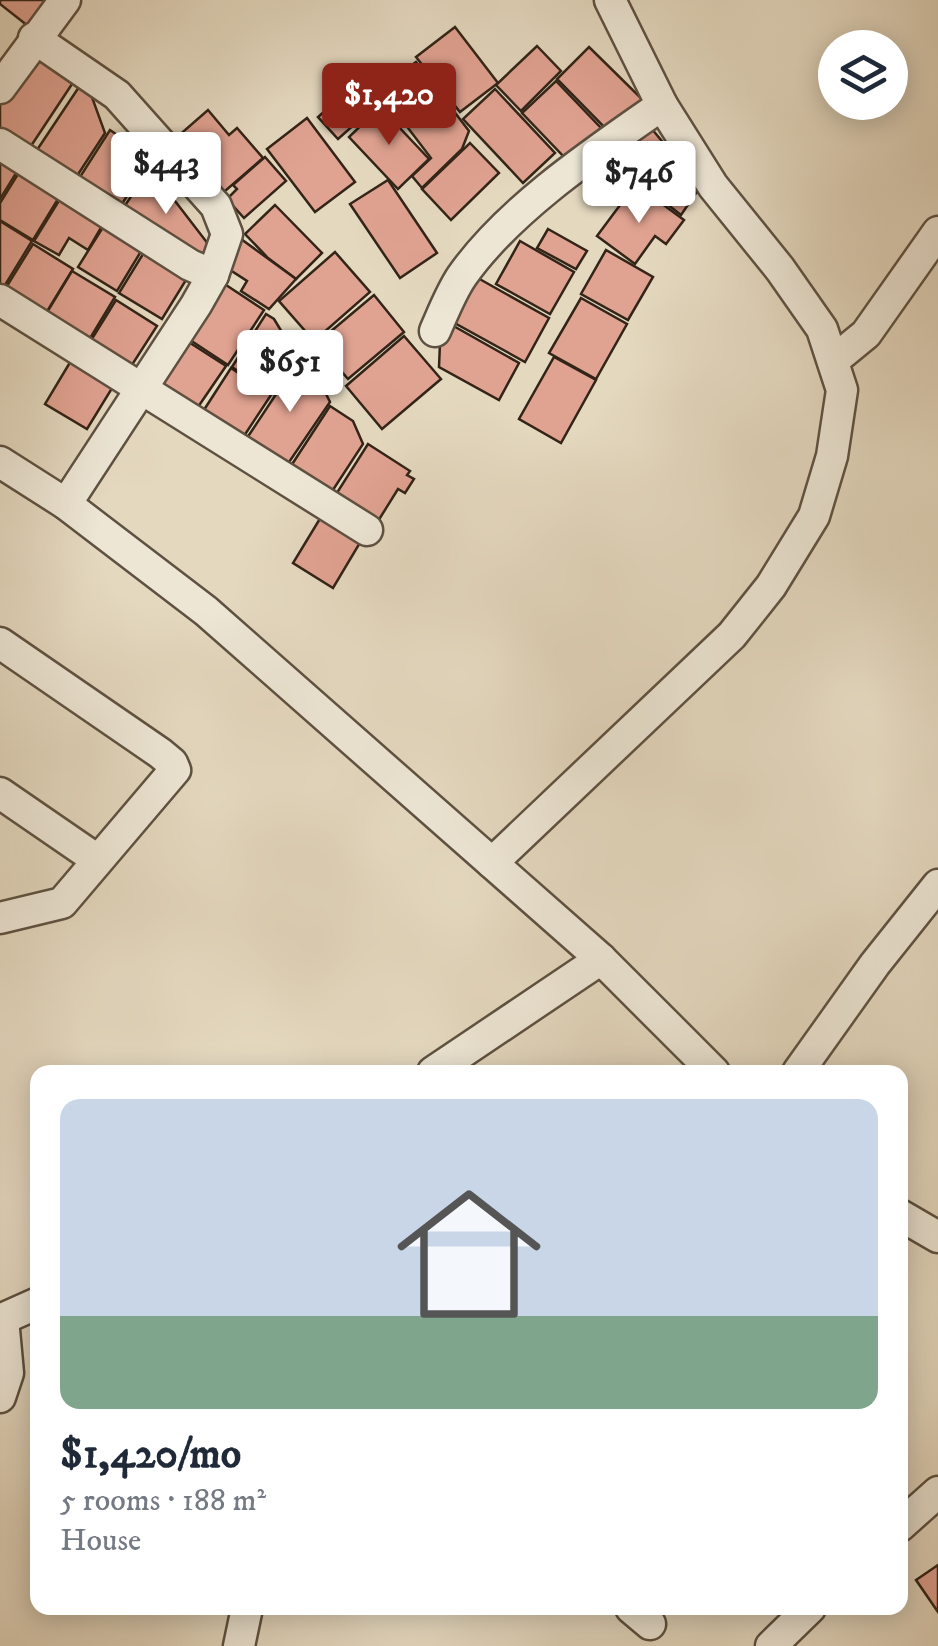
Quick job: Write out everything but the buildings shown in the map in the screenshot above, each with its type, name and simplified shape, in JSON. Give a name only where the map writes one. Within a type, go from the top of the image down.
[{"type":"street","points":[[0,88],[65,0]]},
{"type":"street","points":[[492,863],[732,635],[771,586],[814,516],[832,456],[842,390],[822,329],[713,186],[662,105],[610,0]]},
{"type":"street","points":[[34,38],[117,96],[216,206],[227,234],[213,275],[66,504]]},
{"type":"street","points":[[434,331],[461,277],[500,232],[588,156],[662,105]]},
{"type":"street","points":[[0,144],[190,265],[213,275]]},
{"type":"street","points":[[832,362],[866,334],[938,232]]},
{"type":"street","points":[[0,300],[368,530]]},
{"type":"street","points":[[0,462],[66,504],[206,611],[601,959],[707,1065]]},
{"type":"street","points":[[0,644],[172,763],[175,770],[62,903],[0,918]]},
{"type":"street","points":[[0,793],[96,859]]},
{"type":"street","points":[[803,1065],[938,885]]},
{"type":"street","points":[[442,1065],[601,959]]},
{"type":"street","points":[[908,1220],[938,1238]]},
{"type":"street","points":[[0,1397],[8,1373],[2,1320],[30,1307]]},
{"type":"street","points":[[908,1519],[938,1492]]},
{"type":"street","points":[[239,1646],[246,1615]]},
{"type":"street","points":[[771,1646],[803,1615]]}]
